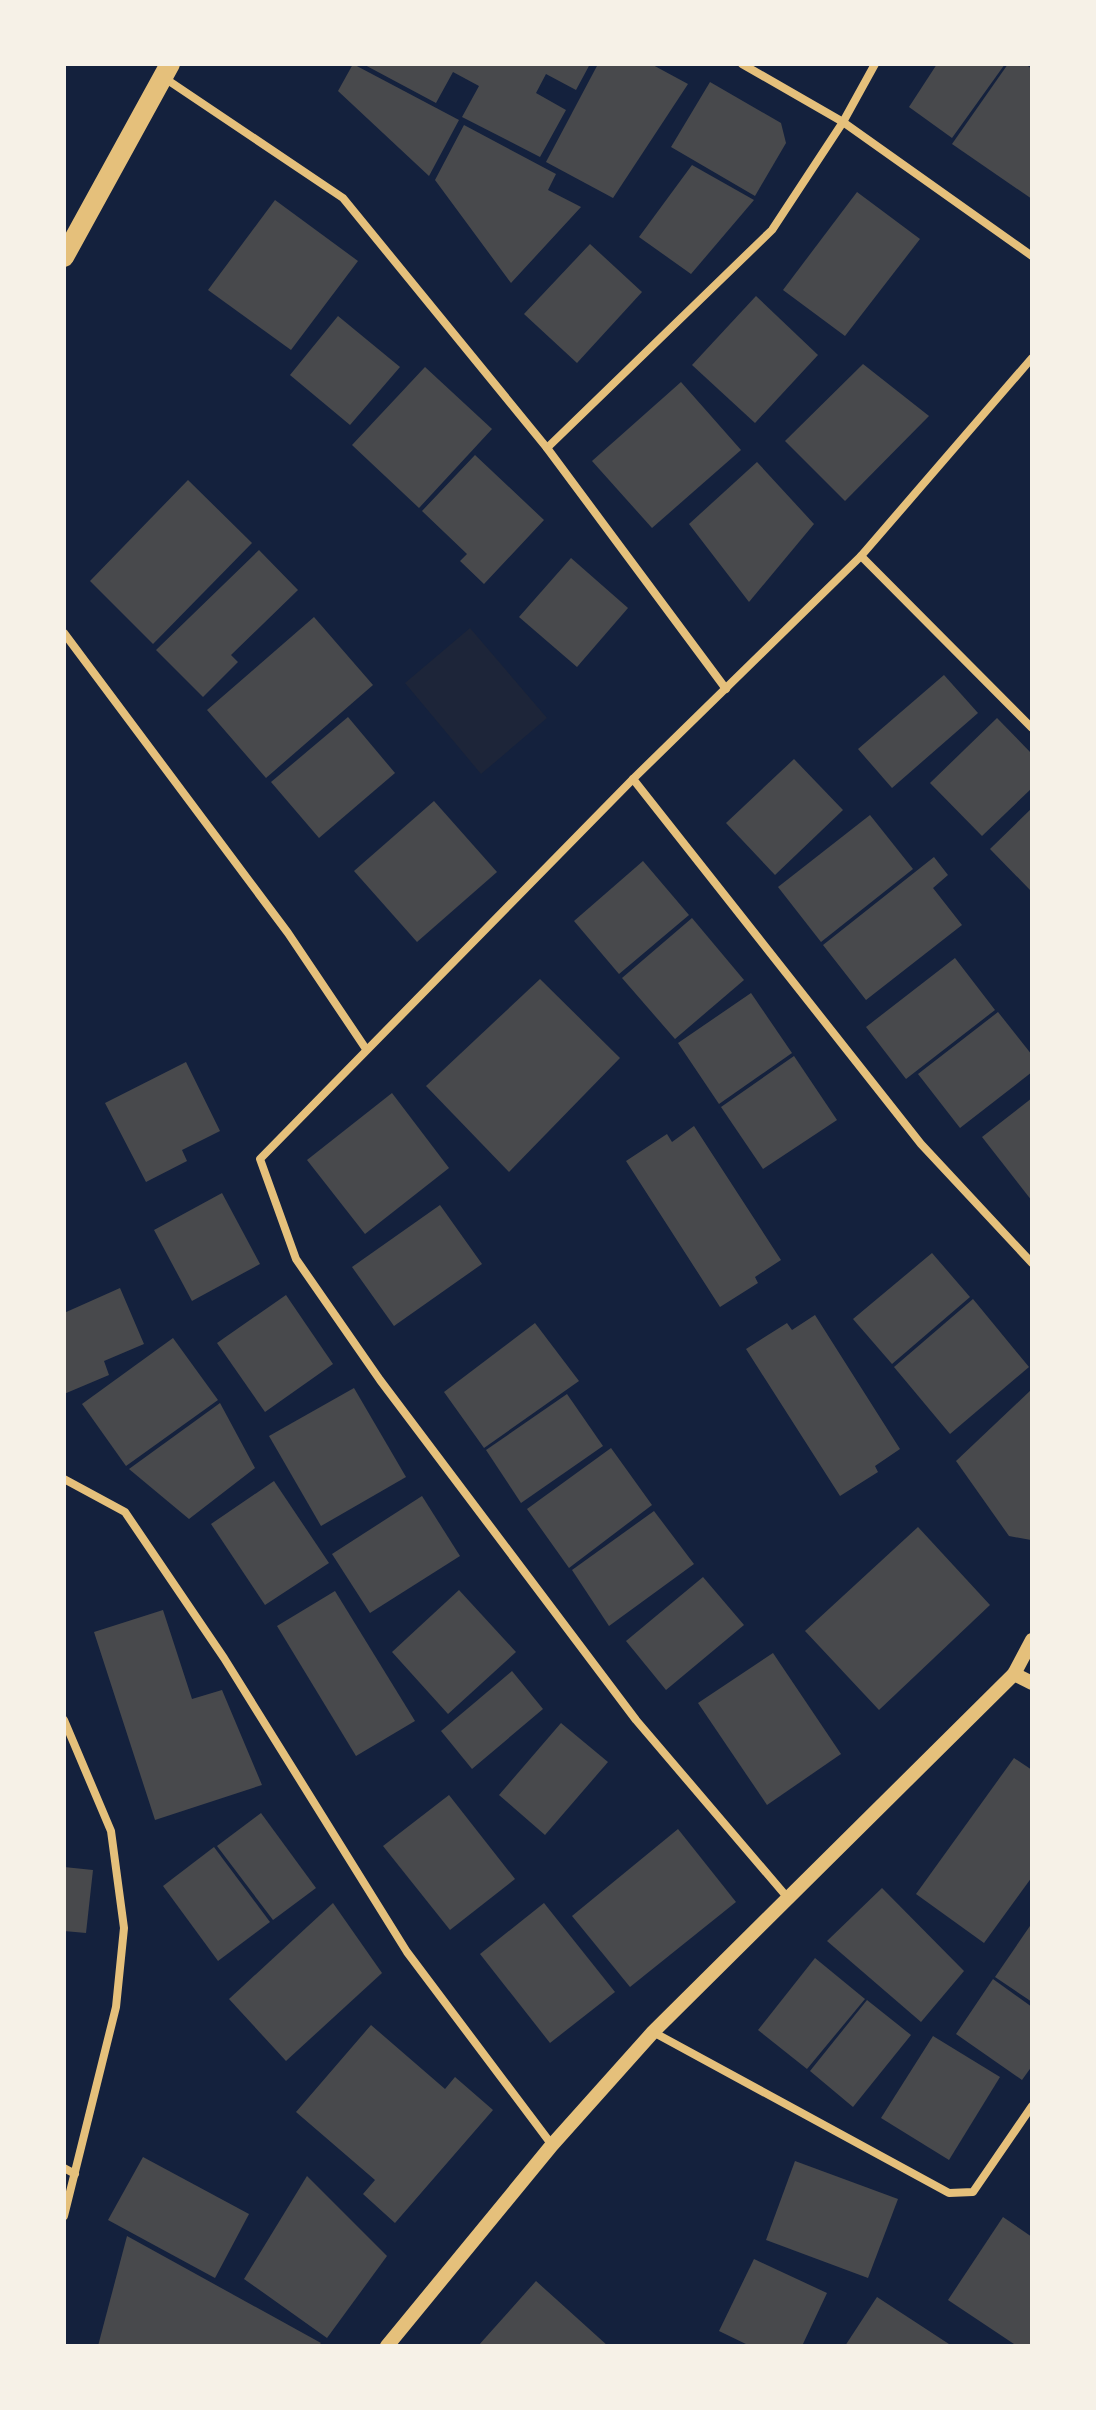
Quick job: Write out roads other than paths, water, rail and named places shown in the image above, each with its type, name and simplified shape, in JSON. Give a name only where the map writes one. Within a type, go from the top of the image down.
[{"type":"main road","points":[[64,257],[166,70]]},
{"type":"street","points":[[742,64],[843,122],[1032,256]]},
{"type":"street","points":[[547,448],[772,230],[843,122],[875,64]]},
{"type":"street","points":[[166,70],[343,198],[547,448],[726,689]]},
{"type":"street","points":[[787,1897],[636,1720],[380,1380],[296,1259],[260,1159],[633,779],[861,556],[1032,358]]},
{"type":"street","points":[[861,556],[1032,728]]},
{"type":"street","points":[[64,633],[288,933],[366,1049]]},
{"type":"street","points":[[633,779],[921,1144],[1032,1263]]},
{"type":"street","points":[[64,1479],[125,1512],[224,1658],[407,1952],[552,2145]]},
{"type":"street","points":[[387,2346],[552,2145],[653,2032],[1014,1674],[1032,1640]]},
{"type":"street","points":[[1014,1674],[1032,1683]]},
{"type":"street","points":[[64,1720],[111,1831],[124,1928],[116,2007],[64,2216]]},
{"type":"street","points":[[653,2032],[949,2193],[973,2192],[1032,2106]]},
{"type":"street","points":[[64,2168],[75,2174]]}]
